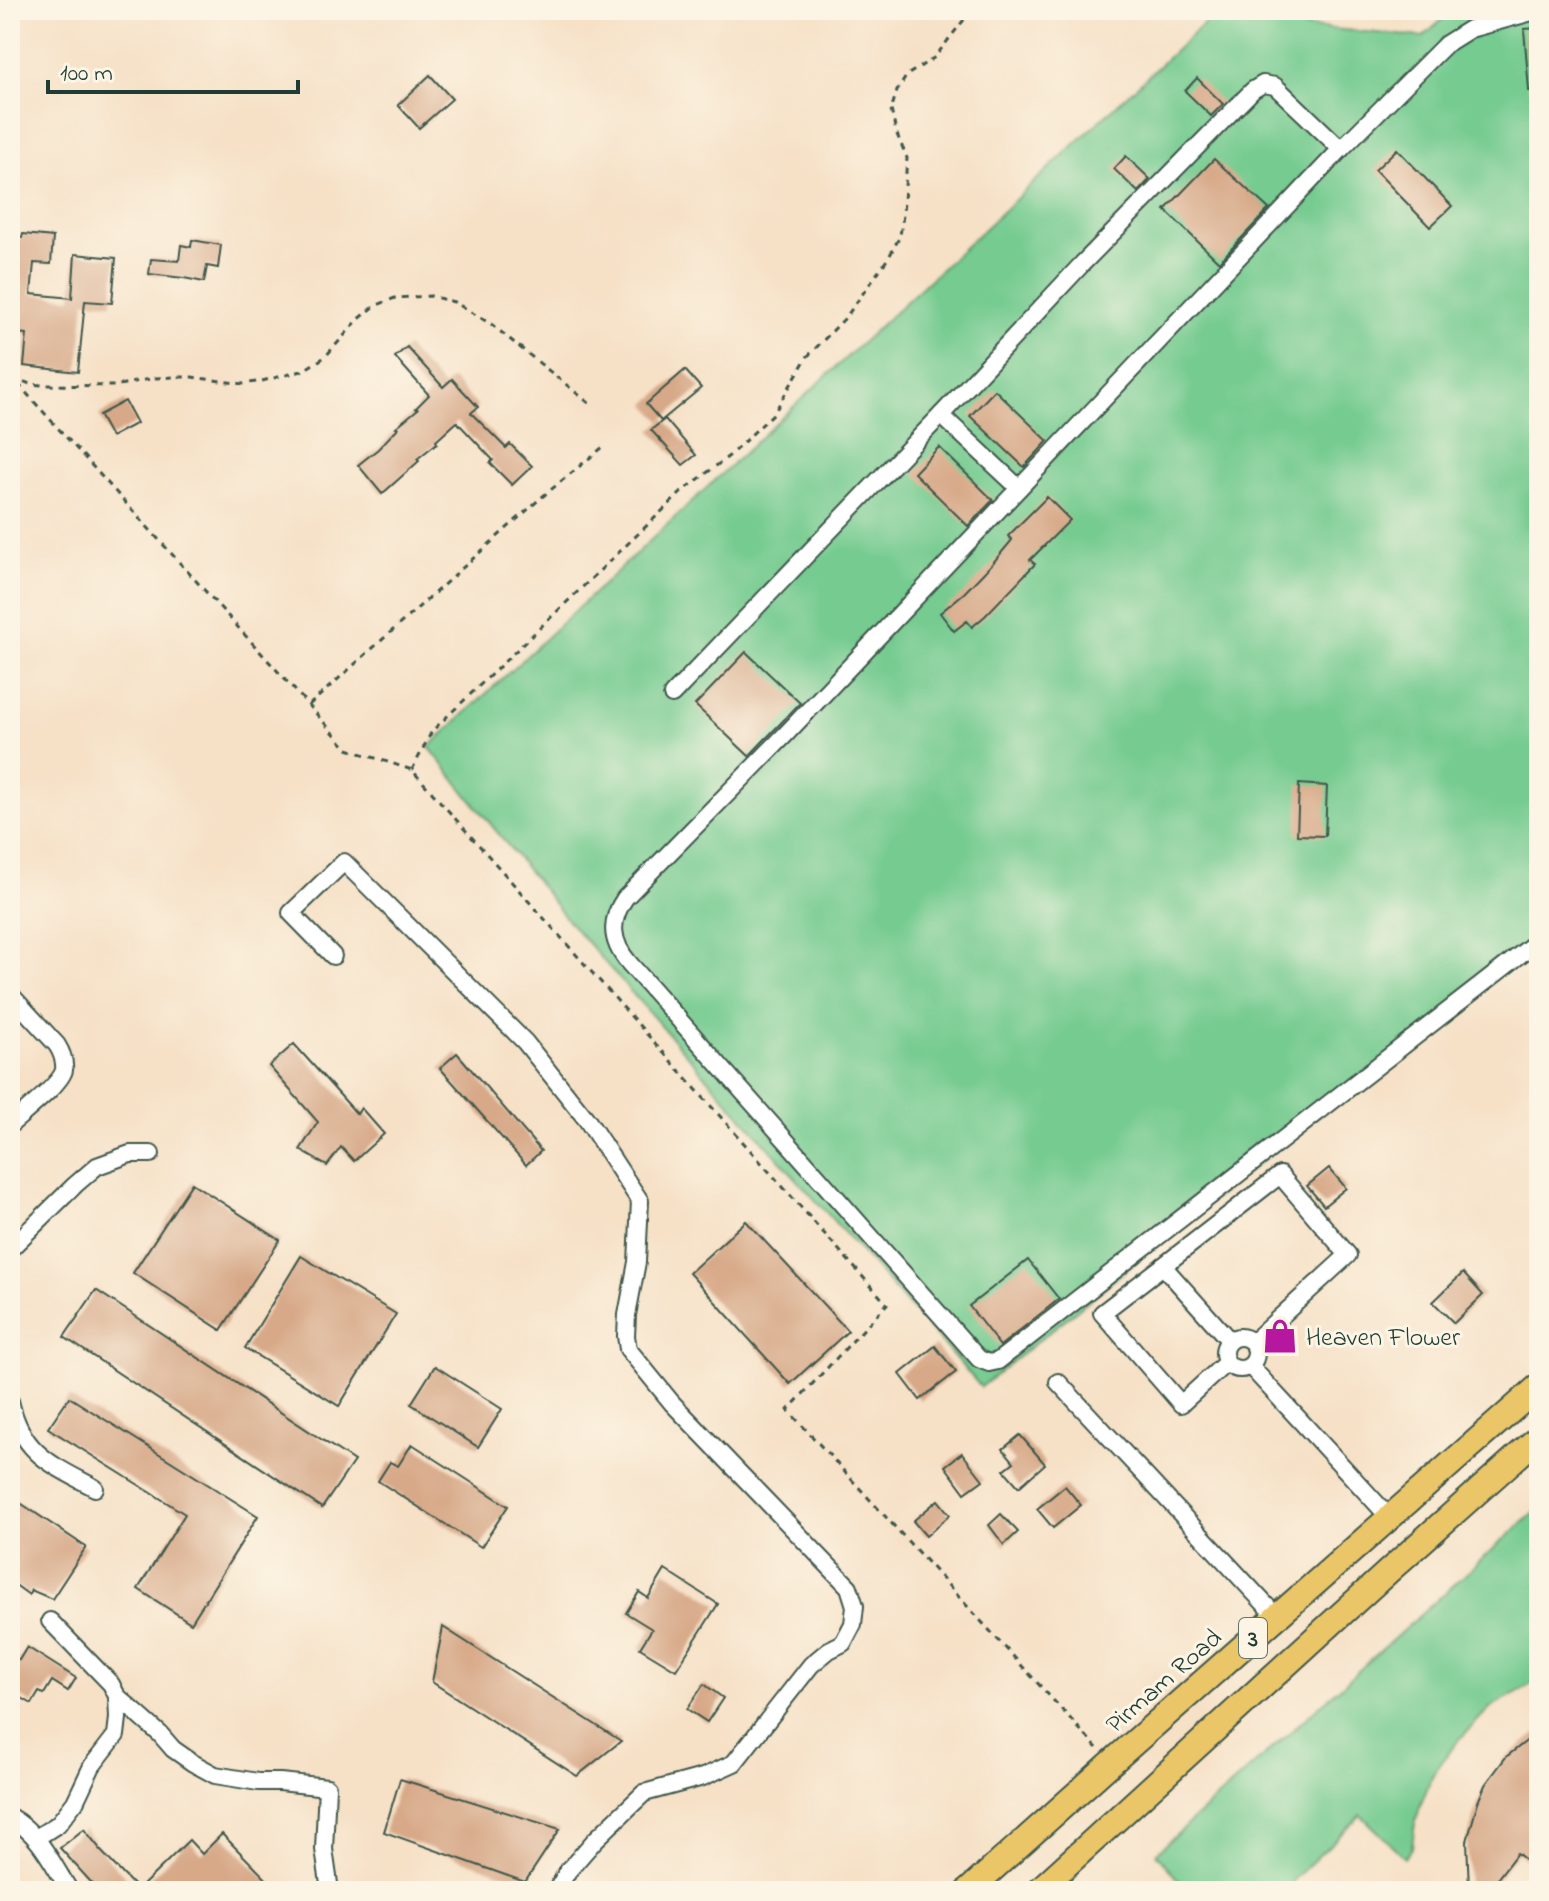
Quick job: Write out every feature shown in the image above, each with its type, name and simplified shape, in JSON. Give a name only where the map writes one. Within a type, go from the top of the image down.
[{"type":"highway","name":"Pirmam Road","points":[[968,1891],[1539,1386]]},
{"type":"highway","name":"3","points":[[1038,1891],[1539,1437]]},
{"type":"street","points":[[1539,10],[1470,29],[1446,44],[1341,149],[784,736],[625,898],[619,906],[614,925],[618,950],[629,963],[979,1359],[989,1363],[998,1361],[1539,940]]},
{"type":"street","points":[[672,695],[1101,244],[1256,88],[1263,84],[1275,86],[1341,149]]},
{"type":"street","points":[[941,415],[1019,488]]},
{"type":"street","points":[[333,956],[291,913],[344,862],[534,1053],[587,1120],[640,1201],[637,1262],[627,1315],[628,1349],[672,1403],[849,1587],[855,1606],[853,1624],[843,1643],[811,1665],[734,1763],[703,1777],[644,1793],[595,1840],[568,1871],[556,1891]]},
{"type":"street","points":[[10,994],[57,1045],[64,1066],[60,1079],[10,1125]]},
{"type":"street","points":[[10,1249],[97,1166],[130,1154],[151,1154]]},
{"type":"street","points":[[1227,1362],[1181,1404],[1102,1313],[1280,1175],[1348,1255],[1253,1342]]},
{"type":"street","points":[[1163,1266],[1229,1340]]},
{"type":"street","points":[[1234,1337],[1244,1337],[1253,1342],[1256,1355],[1250,1366],[1235,1368],[1224,1358],[1224,1348],[1234,1337]]},
{"type":"street","points":[[1250,1366],[1389,1517]]},
{"type":"street","points":[[1058,1382],[1277,1617]]},
{"type":"street","points":[[10,1401],[19,1430],[35,1451],[47,1462],[95,1488]]},
{"type":"street","points":[[50,1621],[111,1684],[117,1696],[173,1749],[193,1763],[215,1775],[327,1787],[324,1849],[330,1891]]},
{"type":"street","points":[[36,1838],[58,1824],[75,1802],[92,1766],[116,1735],[117,1696]]},
{"type":"street","points":[[10,1817],[26,1826],[36,1838],[70,1891]]},
{"type":"path","points":[[412,770],[432,731],[683,491],[729,456],[774,413],[807,357],[846,317],[889,257],[900,236],[907,158],[891,110],[897,91],[907,75],[935,57],[974,10]]},
{"type":"path","points":[[10,375],[30,384],[42,385],[114,386],[155,378],[183,377],[243,384],[262,381],[302,371],[325,357],[375,306],[395,298],[431,296],[454,302],[491,324],[589,403]]},
{"type":"path","points":[[10,375],[348,749],[412,770],[887,1304],[788,1410],[1111,1763]]},
{"type":"path","points":[[309,705],[542,497],[603,447]]},
{"type":"green space","points":[[1453,10],[1539,10],[1539,937],[981,1387],[570,923],[429,747],[1210,18],[1423,37]]},
{"type":"green space","points":[[1539,1508],[1539,1680],[1491,1707],[1457,1742],[1433,1774],[1420,1806],[1412,1848],[1405,1858],[1361,1815],[1292,1881],[1294,1891],[1187,1891],[1156,1853]]},
{"type":"building","points":[[1539,28],[1539,90],[1529,91],[1524,29]]},
{"type":"building","points":[[430,75],[452,99],[419,128],[398,105]]},
{"type":"building","points":[[1197,78],[1223,104],[1211,116],[1185,91]]},
{"type":"building","points":[[1397,149],[1452,206],[1430,227],[1375,170]]},
{"type":"building","points":[[1126,156],[1150,179],[1138,192],[1114,169]]},
{"type":"building","points":[[1214,159],[1269,209],[1219,262],[1165,210]]},
{"type":"building","points":[[23,234],[53,237],[51,264],[34,263],[31,294],[72,298],[75,254],[116,258],[112,303],[85,301],[78,372],[24,366],[27,334],[15,333],[19,285],[10,284],[10,237],[22,238]]},
{"type":"building","points":[[192,240],[221,245],[218,268],[207,266],[204,282],[149,274],[151,259],[179,261],[181,245],[191,247]]},
{"type":"building","points":[[407,347],[443,387],[452,379],[478,407],[471,413],[506,448],[510,444],[532,466],[512,485],[457,422],[382,494],[358,465],[378,449],[429,395],[395,357]]},
{"type":"building","points":[[685,370],[701,388],[661,421],[646,404]]},
{"type":"building","points":[[995,390],[1048,441],[1024,467],[970,416]]},
{"type":"building","points":[[125,401],[137,423],[111,437],[99,415]]},
{"type":"building","points":[[665,419],[696,455],[683,465],[651,430]]},
{"type":"building","points":[[939,447],[993,500],[968,526],[914,473]]},
{"type":"building","points":[[1047,497],[1070,520],[1030,560],[1035,564],[985,616],[972,627],[967,621],[954,631],[940,613],[992,564],[1012,540],[1008,536]]},
{"type":"building","points":[[746,652],[800,703],[749,756],[695,705]]},
{"type":"building","points":[[1299,784],[1327,786],[1325,836],[1297,835]]},
{"type":"building","points":[[294,1044],[357,1114],[361,1108],[384,1134],[354,1161],[341,1147],[327,1166],[300,1150],[318,1122],[269,1066]]},
{"type":"building","points":[[457,1053],[541,1151],[526,1165],[440,1068]]},
{"type":"building","points":[[1329,1168],[1346,1188],[1324,1206],[1307,1186]]},
{"type":"building","points":[[192,1183],[280,1240],[221,1330],[133,1273]]},
{"type":"building","points":[[746,1221],[848,1331],[790,1384],[689,1273]]},
{"type":"building","points":[[301,1256],[396,1314],[339,1406],[245,1348]]},
{"type":"building","points":[[1028,1260],[1059,1299],[1000,1346],[969,1306]]},
{"type":"building","points":[[1463,1273],[1483,1295],[1454,1323],[1433,1302]]},
{"type":"building","points":[[96,1290],[354,1461],[322,1508],[64,1337]]},
{"type":"building","points":[[935,1346],[956,1372],[920,1400],[900,1374]]},
{"type":"building","points":[[435,1366],[502,1409],[478,1447],[411,1404]]},
{"type":"building","points":[[69,1397],[258,1516],[191,1623],[138,1589],[185,1514],[48,1428]]},
{"type":"building","points":[[1020,1435],[1045,1464],[1019,1487],[1004,1470],[1014,1462],[1003,1449]]},
{"type":"building","points":[[412,1444],[508,1506],[481,1547],[378,1481],[390,1462],[398,1466]]},
{"type":"building","points":[[962,1453],[983,1480],[965,1493],[945,1466]]},
{"type":"building","points":[[1065,1486],[1081,1505],[1053,1528],[1037,1509]]},
{"type":"building","points":[[10,1496],[86,1547],[52,1599],[31,1590],[29,1595],[10,1581]]},
{"type":"building","points":[[938,1500],[950,1515],[926,1536],[913,1521]]},
{"type":"building","points":[[1001,1514],[1018,1532],[1004,1545],[989,1525]]},
{"type":"building","points":[[665,1570],[718,1604],[676,1670],[640,1648],[652,1629],[626,1613],[639,1592],[648,1598]]},
{"type":"building","points":[[443,1627],[621,1741],[577,1776],[432,1682]]},
{"type":"building","points":[[27,1647],[76,1678],[68,1691],[52,1681],[44,1694],[39,1692],[32,1704],[10,1691],[10,1654],[19,1660]]},
{"type":"building","points":[[704,1684],[723,1698],[707,1722],[687,1709]]},
{"type":"building","points":[[1539,1731],[1539,1871],[1517,1853],[1495,1882],[1503,1891],[1474,1891],[1469,1887],[1467,1841],[1478,1802],[1485,1785],[1506,1757]]},
{"type":"building","points":[[400,1779],[560,1829],[525,1882],[384,1832]]},
{"type":"building","points":[[84,1829],[138,1890],[189,1840],[202,1854],[222,1834],[278,1891],[99,1891],[60,1848]]},
{"type":"place","name":"Heaven Flower","points":[[1280,1336]]}]
